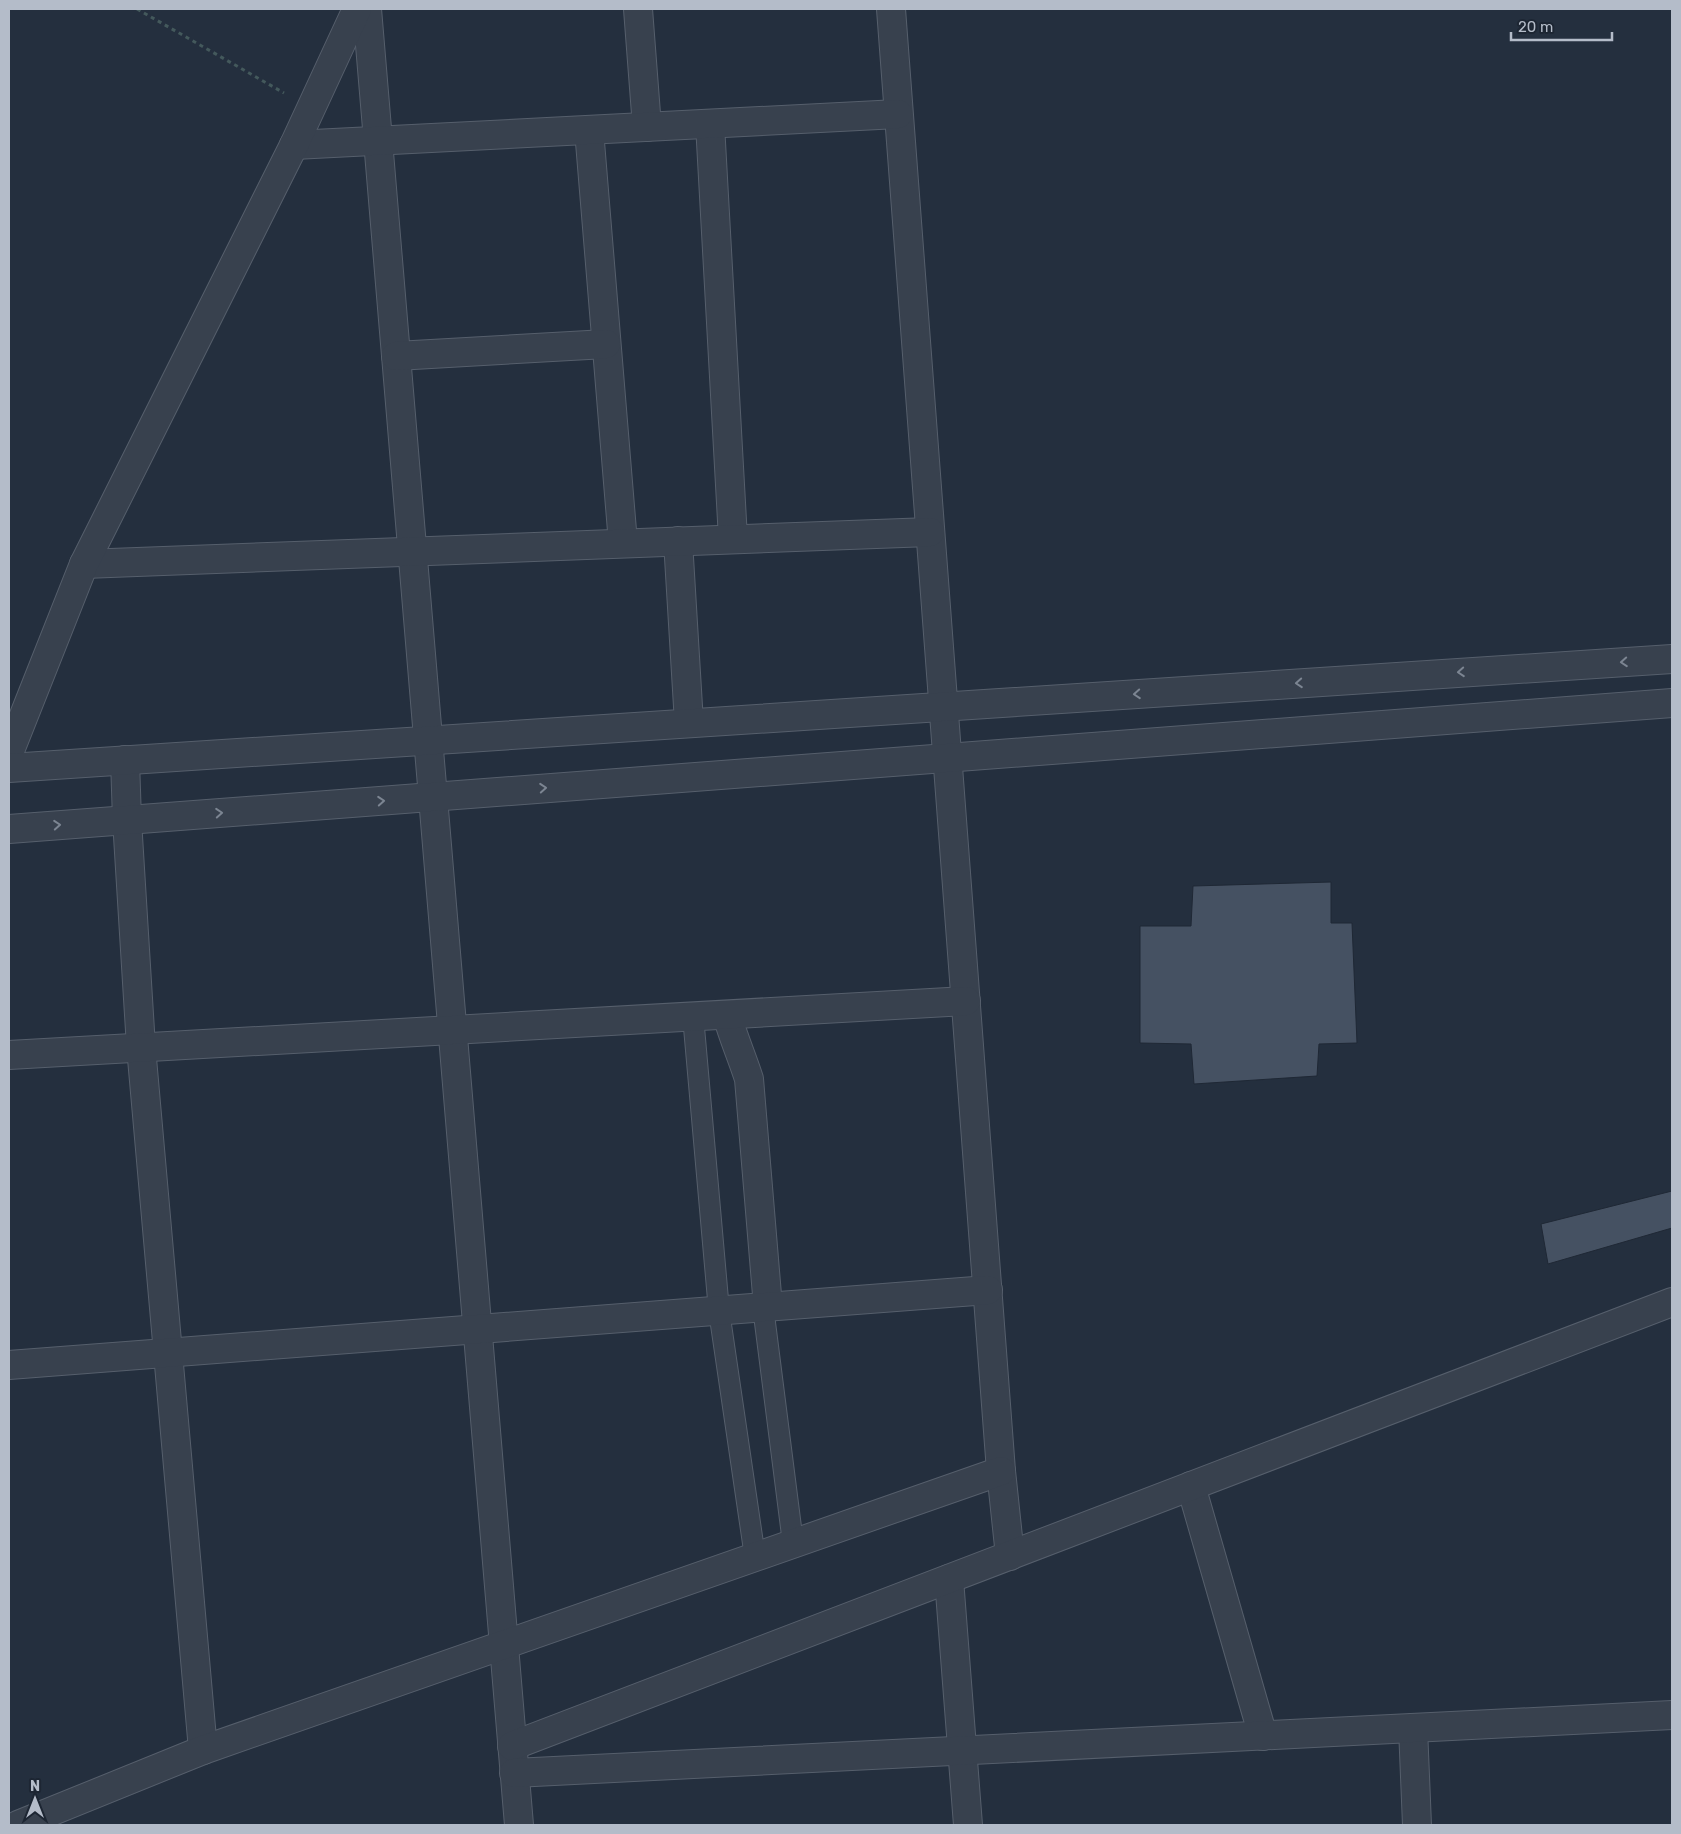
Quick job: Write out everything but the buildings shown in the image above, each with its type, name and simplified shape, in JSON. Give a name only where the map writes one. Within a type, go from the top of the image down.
[{"type":"street","points":[[9,753],[84,564],[294,145],[357,9]]},
{"type":"street","points":[[367,9],[519,1825]]},
{"type":"street","points":[[638,9],[647,127]]},
{"type":"street","points":[[890,9],[1001,1471],[1010,1556]]},
{"type":"street","points":[[294,145],[898,114]]},
{"type":"street","points":[[710,124],[733,539]]},
{"type":"street","points":[[589,130],[623,543]]},
{"type":"street","points":[[396,356],[606,344]]},
{"type":"street","points":[[84,564],[930,532]]},
{"type":"street","points":[[678,541],[689,723]]},
{"type":"street","points":[[9,768],[1672,659]]},
{"type":"street","points":[[9,829],[1672,703]]},
{"type":"street","points":[[125,760],[141,1047],[203,1750]]},
{"type":"street","points":[[9,1055],[966,1001]]},
{"type":"street","points":[[727,1014],[733,1038],[749,1079],[766,1307]]},
{"type":"street","points":[[9,1365],[988,1290]]},
{"type":"street","points":[[512,1746],[1672,1302]]},
{"type":"street","points":[[18,1825],[203,1750],[1001,1471]]},
{"type":"street","points":[[1191,1486],[1263,1736]]},
{"type":"street","points":[[949,1579],[968,1825]]},
{"type":"street","points":[[514,1774],[1672,1715]]},
{"type":"street","points":[[1413,1728],[1417,1825]]},
{"type":"lane","points":[[693,1016],[719,1311],[755,1557]]},
{"type":"lane","points":[[766,1307],[793,1543]]},
{"type":"path","points":[[137,9],[284,94]]}]
